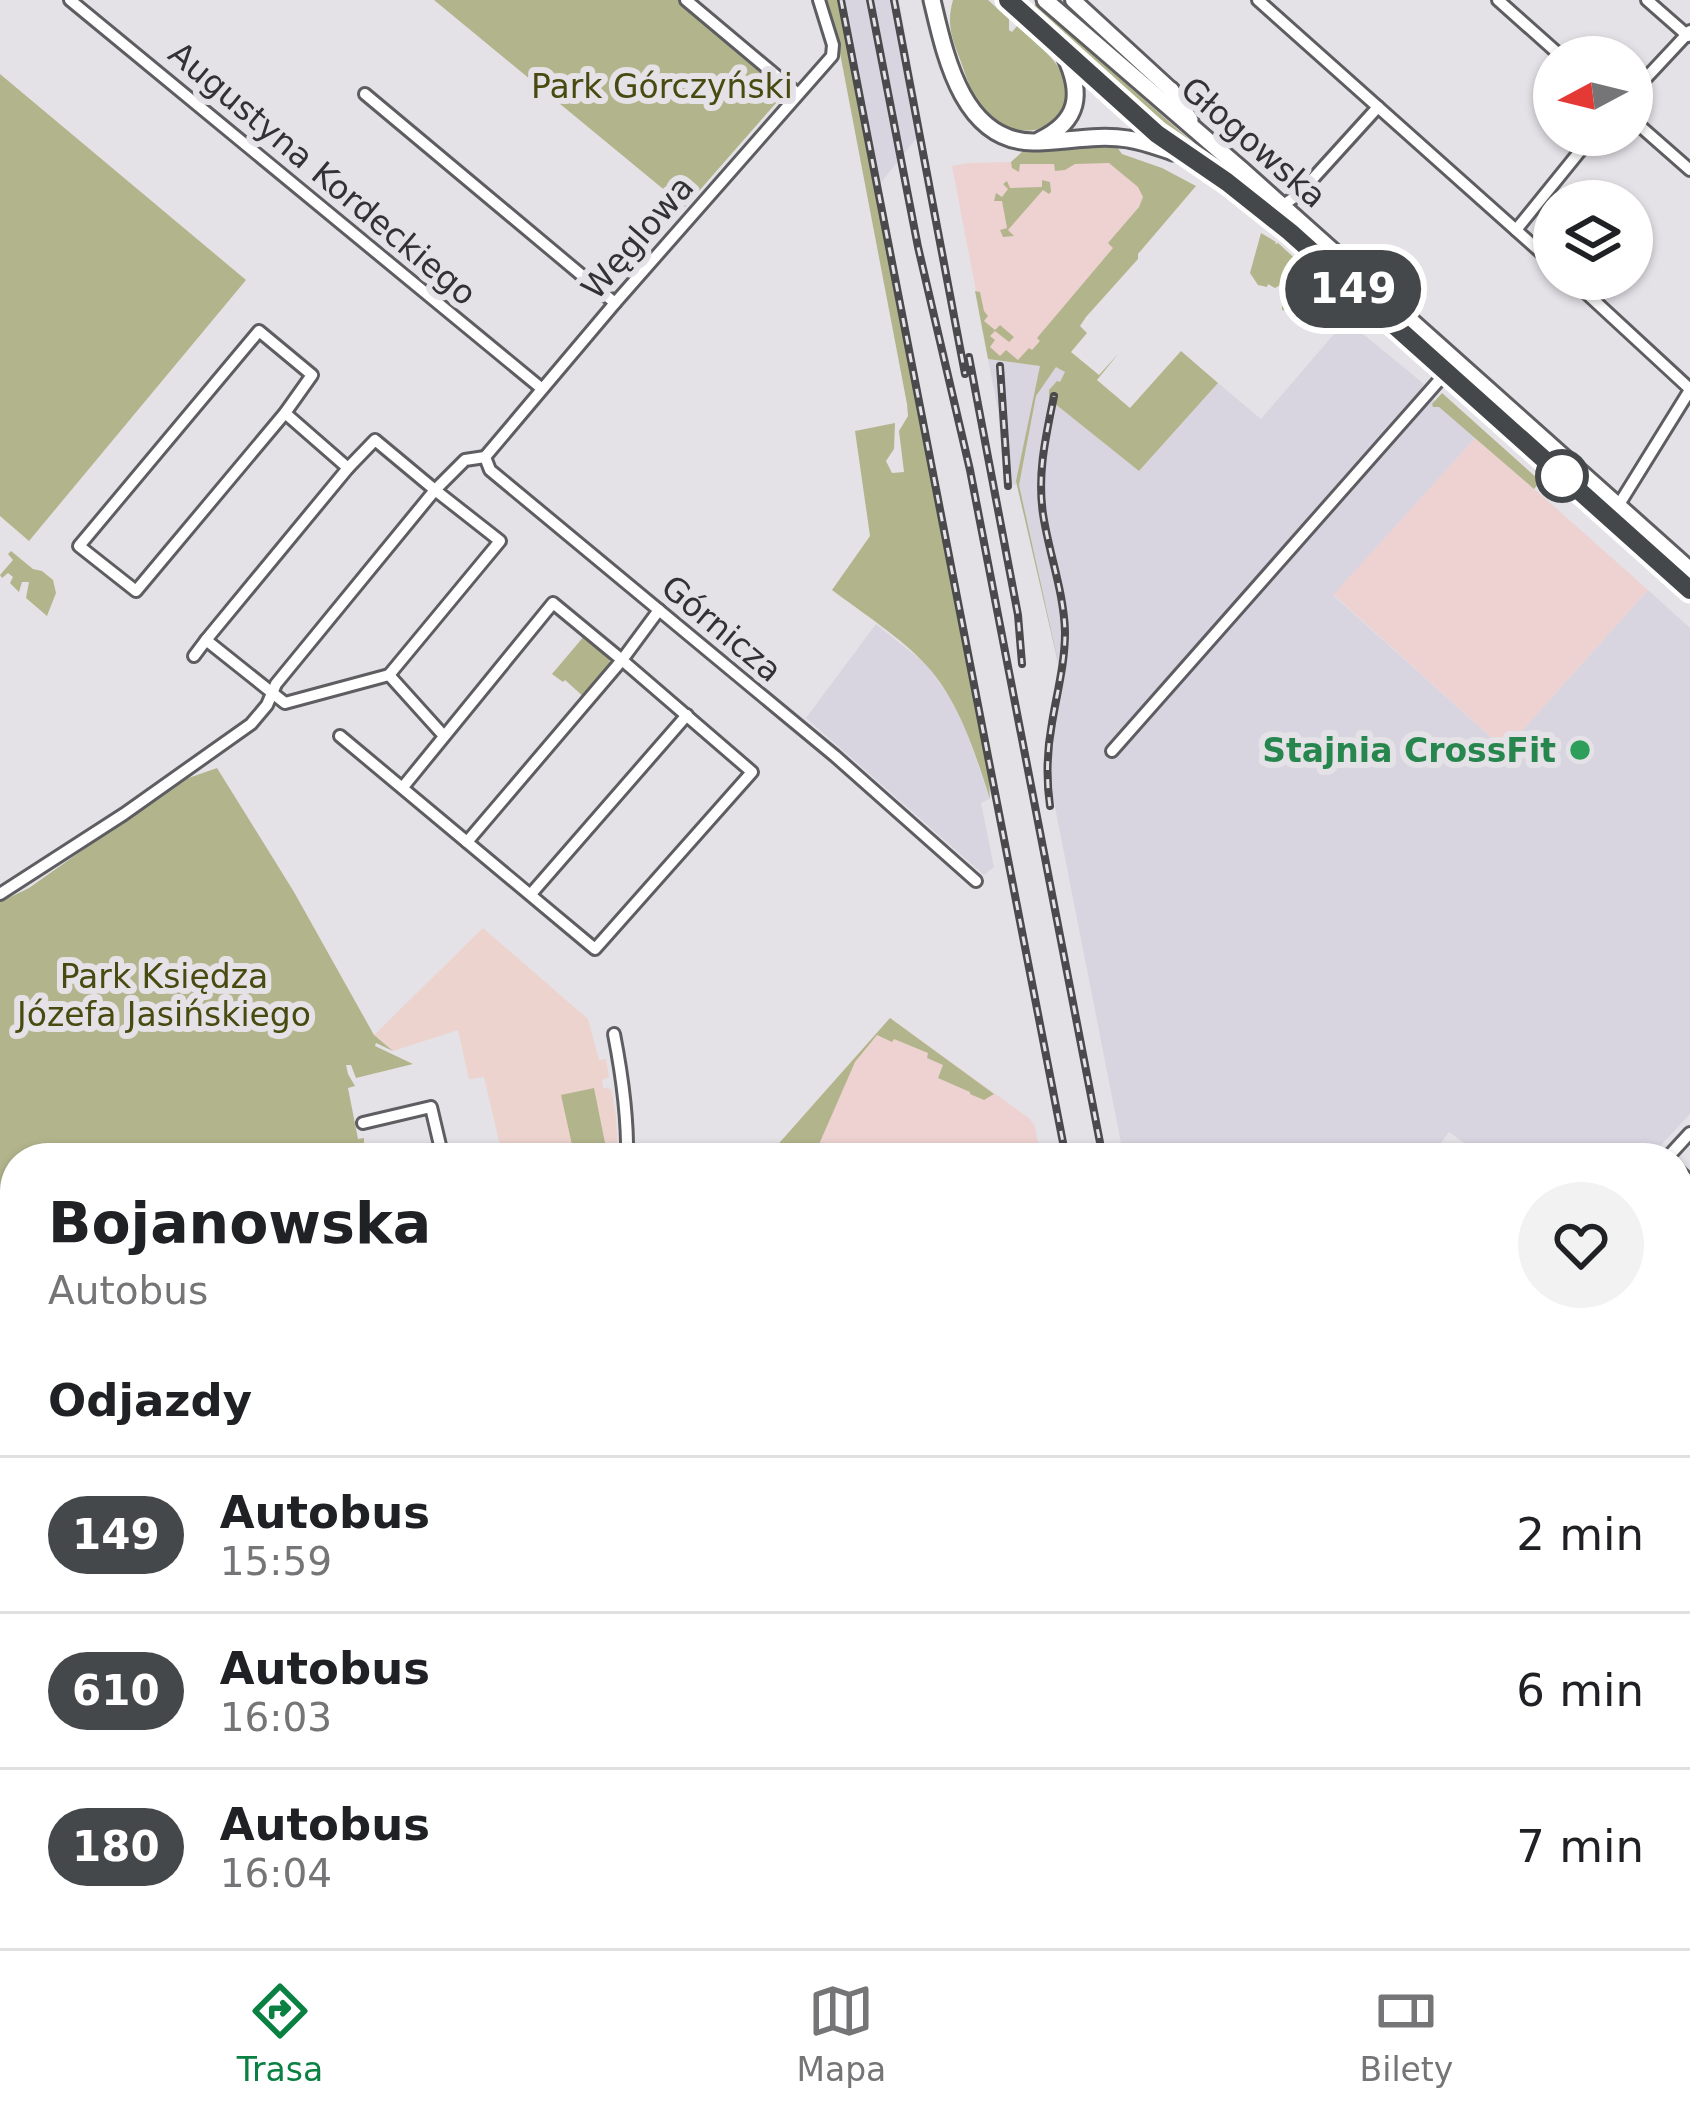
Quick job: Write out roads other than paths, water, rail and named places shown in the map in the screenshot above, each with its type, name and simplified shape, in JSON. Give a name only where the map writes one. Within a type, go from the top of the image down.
[{"type":"main road","points":[[932,0],[951,67],[974,114],[999,134],[1038,142],[1129,139],[1198,163]]},
{"type":"main road","name":"Głogowska","points":[[1046,0],[1282,206],[1690,590]]},
{"type":"main road","name":"Głogowska","points":[[1013,4],[1157,134],[1268,214],[1690,570]]},
{"type":"main road","points":[[1038,142],[1064,125],[1075,106],[1072,72],[1055,41]]},
{"type":"main road","points":[[1171,90],[1198,133]]},
{"type":"street","name":"Augustyna Kordeckiego","points":[[70,0],[541,388]]},
{"type":"street","points":[[686,0],[798,94]]},
{"type":"street","name":"Węglowa","points":[[485,457],[832,56],[819,0]]},
{"type":"street","points":[[1073,0],[1171,90]]},
{"type":"street","points":[[1258,0],[1533,245]]},
{"type":"street","points":[[1498,0],[1538,36]]},
{"type":"street","points":[[1647,0],[1689,35],[1653,71]]},
{"type":"street","points":[[365,94],[614,303]]},
{"type":"street","points":[[1282,206],[1299,194],[1378,107]]},
{"type":"street","points":[[1653,137],[1690,170]]},
{"type":"street","points":[[1516,230],[1576,156]]},
{"type":"street","points":[[1593,300],[1690,390],[1618,506]]},
{"type":"street","points":[[259,331],[312,375],[285,413],[136,591],[79,546],[259,331]]},
{"type":"street","points":[[1112,751],[1451,367]]},
{"type":"street","points":[[285,413],[348,468]]},
{"type":"street","points":[[194,656],[206,640],[348,468],[375,440],[500,541],[389,675],[285,703],[206,640]]},
{"type":"street","points":[[0,894],[242,731],[435,490],[465,460],[485,457]]},
{"type":"street","name":"Górnicza","points":[[485,457],[490,470],[835,756],[976,881]]},
{"type":"street","points":[[340,736],[595,949],[752,772],[553,603],[403,787]]},
{"type":"street","points":[[466,842],[622,661],[659,610]]},
{"type":"street","points":[[389,675],[444,736]]},
{"type":"street","points":[[531,894],[688,715]]},
{"type":"street","points":[[614,1034],[625,1097],[627,1143]]},
{"type":"street","points":[[362,1123],[431,1107],[439,1143]]},
{"type":"railway","points":[[841,0],[1063,1143]]},
{"type":"railway","points":[[870,0],[918,247],[970,470],[1100,1143]]},
{"type":"railway","points":[[894,0],[965,374]]},
{"type":"railway","points":[[969,357],[1018,615],[1022,664]]},
{"type":"railway","points":[[1000,366],[1008,486]]},
{"type":"railway","points":[[1050,806],[1048,754],[1065,632],[1041,499],[1054,396]]},
{"type":"place","name":"Stajnia CrossFit","points":[[1580,750]]},
{"type":"park label","name":"Park Górczyński","points":[[662,86]]},
{"type":"park label","name":"Park Księdza Józefa Jasińskiego","points":[[164,995]]}]
